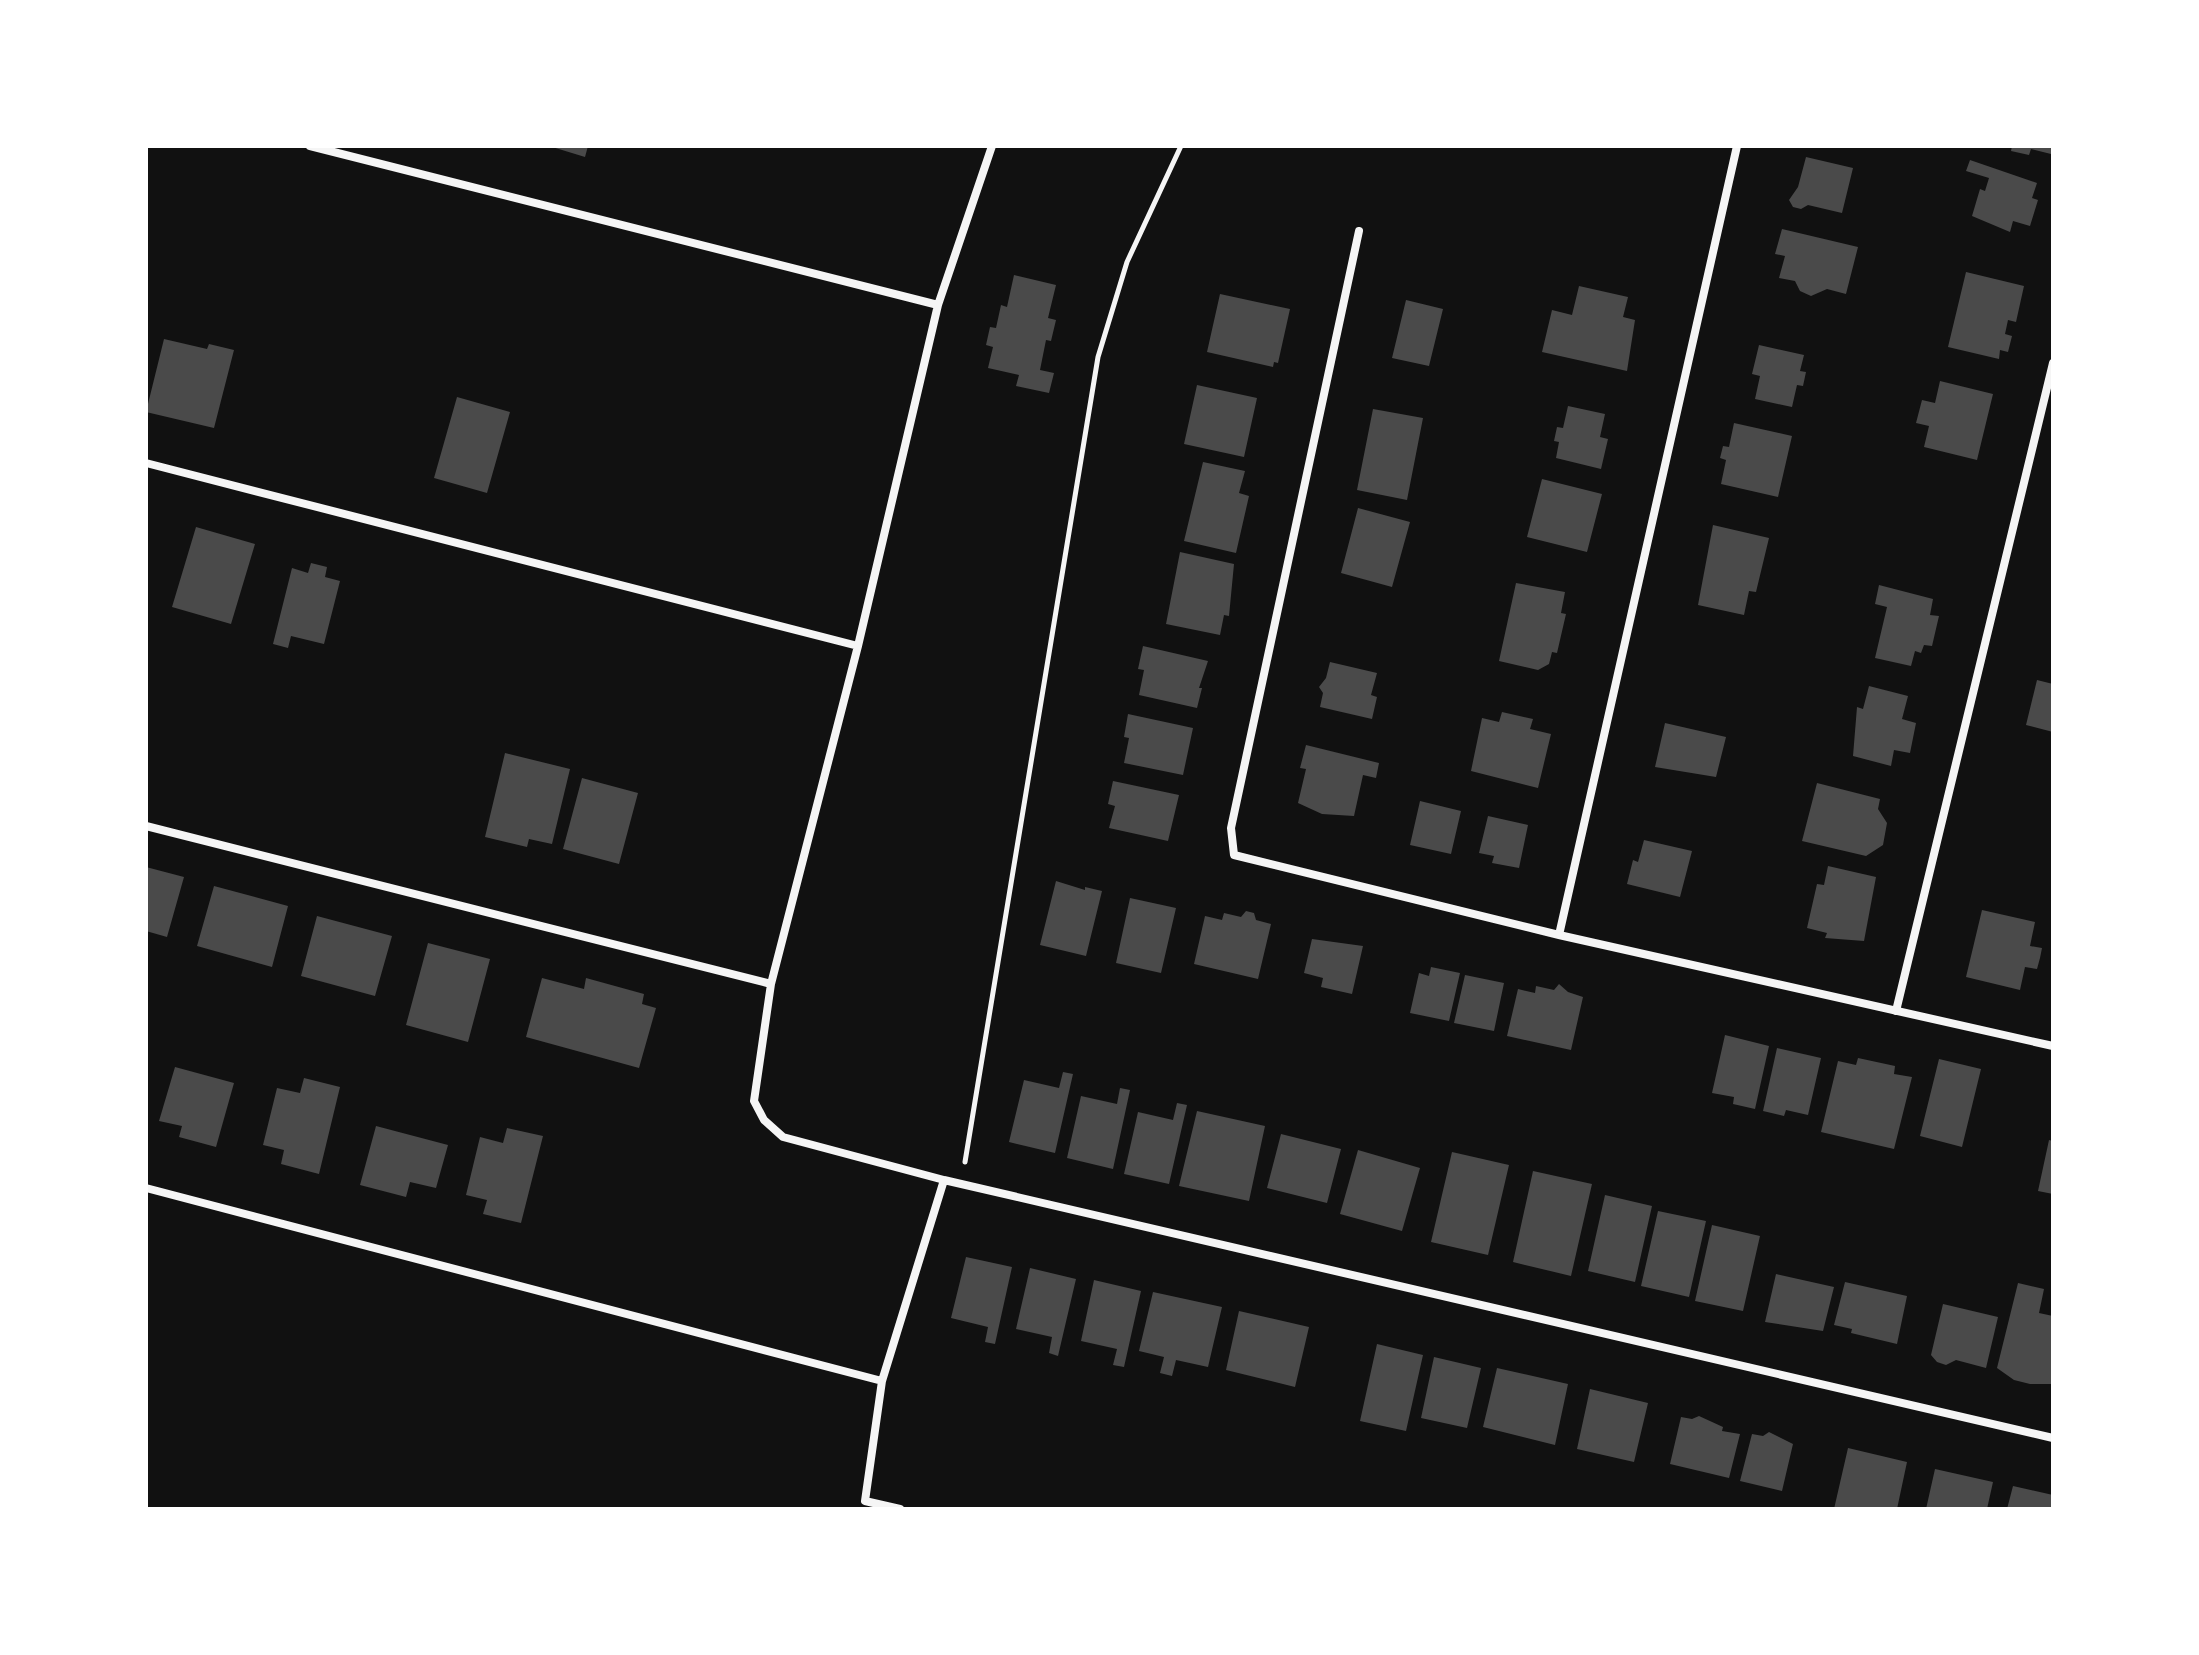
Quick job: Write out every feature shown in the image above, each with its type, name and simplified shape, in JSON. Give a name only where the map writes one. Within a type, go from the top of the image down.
[{"type":"street","points":[[310,146],[938,305]]},
{"type":"street","points":[[992,146],[938,305],[858,646],[771,984],[754,1101],[764,1120],[783,1137],[944,1180],[2053,1438]]},
{"type":"street","points":[[1559,935],[1737,146]]},
{"type":"street","points":[[1359,231],[1231,828],[1234,855],[1559,935],[2053,1046]]},
{"type":"street","points":[[1896,1011],[2053,363]]},
{"type":"street","points":[[146,463],[858,646]]},
{"type":"street","points":[[146,826],[771,984]]},
{"type":"street","points":[[900,1509],[865,1505],[882,1381],[944,1180]]},
{"type":"street","points":[[146,1188],[882,1381]]},
{"type":"path","points":[[944,1180],[964,1164],[1098,357],[1127,262],[1181,146]]},
{"type":"building","points":[[549,146],[588,146],[585,157]]},
{"type":"building","points":[[2012,146],[2053,146],[2051,154],[2031,149],[2029,155],[2011,151]]},
{"type":"building","points":[[1806,157],[1853,168],[1842,213],[1808,205],[1801,209],[1793,207],[1789,200],[1798,187]]},
{"type":"building","points":[[1970,160],[2037,183],[2032,198],[2038,200],[2030,226],[2013,221],[2010,232],[1972,216],[1980,189],[1985,191],[1989,178],[1966,171]]},
{"type":"building","points":[[1782,229],[1858,247],[1846,294],[1827,289],[1811,296],[1800,291],[1795,281],[1779,278],[1785,256],[1775,254]]},
{"type":"building","points":[[1966,272],[2024,286],[2016,322],[2008,320],[2005,334],[2012,336],[2008,352],[2000,350],[1999,359],[1948,347]]},
{"type":"building","points":[[1014,275],[1056,285],[1048,318],[1056,320],[1051,341],[1046,340],[1040,370],[1054,373],[1049,393],[1016,386],[1019,375],[988,368],[993,347],[986,345],[990,327],[996,328],[1001,305],[1007,307]]},
{"type":"building","points":[[1579,286],[1628,297],[1623,317],[1635,320],[1627,371],[1542,352],[1552,310],[1572,315]]},
{"type":"building","points":[[1220,294],[1290,309],[1278,363],[1274,362],[1273,367],[1207,352]]},
{"type":"building","points":[[1406,300],[1443,309],[1429,366],[1392,358]]},
{"type":"building","points":[[164,339],[207,349],[209,344],[234,350],[214,428],[146,412]]},
{"type":"building","points":[[1759,345],[1804,355],[1800,371],[1806,372],[1803,386],[1797,385],[1792,407],[1755,399],[1760,376],[1752,374]]},
{"type":"building","points":[[1940,381],[1993,394],[1977,460],[1924,447],[1929,426],[1916,423],[1922,400],[1935,403]]},
{"type":"building","points":[[1197,385],[1257,398],[1244,457],[1184,444]]},
{"type":"building","points":[[457,397],[510,412],[487,493],[434,478]]},
{"type":"building","points":[[1568,406],[1605,414],[1600,437],[1608,439],[1601,469],[1556,458],[1559,442],[1554,441],[1557,427],[1563,428]]},
{"type":"building","points":[[1373,409],[1423,418],[1407,500],[1357,490]]},
{"type":"building","points":[[1734,423],[1792,436],[1778,497],[1721,484],[1726,460],[1720,458],[1723,446],[1729,447]]},
{"type":"building","points":[[1203,462],[1245,471],[1239,493],[1249,496],[1236,553],[1184,541]]},
{"type":"building","points":[[1542,479],[1602,494],[1587,552],[1527,537]]},
{"type":"building","points":[[1358,508],[1410,522],[1392,587],[1341,573]]},
{"type":"building","points":[[1713,525],[1769,538],[1756,592],[1749,591],[1744,615],[1698,605]]},
{"type":"building","points":[[196,527],[255,544],[231,624],[172,607]]},
{"type":"building","points":[[1180,552],[1234,564],[1229,616],[1224,615],[1220,635],[1166,624]]},
{"type":"building","points":[[311,563],[327,567],[325,577],[340,581],[324,644],[291,636],[288,648],[273,644],[292,568],[308,573]]},
{"type":"building","points":[[1516,583],[1565,592],[1561,613],[1566,614],[1557,653],[1552,652],[1549,664],[1538,670],[1499,661]]},
{"type":"building","points":[[1879,585],[1933,599],[1930,615],[1939,616],[1932,646],[1924,645],[1921,653],[1915,651],[1911,666],[1875,658],[1887,607],[1875,604]]},
{"type":"building","points":[[1143,646],[1208,661],[1199,688],[1202,688],[1197,708],[1139,695],[1144,670],[1138,669]]},
{"type":"building","points":[[1330,662],[1377,673],[1371,695],[1377,697],[1372,719],[1320,707],[1323,693],[1319,687],[1326,678]]},
{"type":"building","points":[[2037,680],[2053,684],[2053,732],[2026,725]]},
{"type":"building","points":[[1869,686],[1908,696],[1902,719],[1916,723],[1910,753],[1894,750],[1891,766],[1853,756],[1857,707],[1863,709]]},
{"type":"building","points":[[1502,712],[1533,719],[1530,729],[1551,734],[1538,788],[1471,771],[1482,718],[1499,722]]},
{"type":"building","points":[[1128,714],[1193,728],[1183,775],[1124,763],[1129,738],[1124,737]]},
{"type":"building","points":[[1665,723],[1726,737],[1716,777],[1655,767]]},
{"type":"building","points":[[1306,745],[1379,763],[1376,778],[1363,775],[1354,816],[1322,814],[1298,803],[1306,769],[1300,768]]},
{"type":"building","points":[[505,753],[570,769],[552,844],[529,839],[527,847],[485,837]]},
{"type":"building","points":[[582,778],[638,793],[619,864],[563,849]]},
{"type":"building","points":[[1113,781],[1179,795],[1168,841],[1109,828],[1115,806],[1108,804]]},
{"type":"building","points":[[1817,783],[1880,799],[1878,809],[1887,823],[1883,845],[1866,856],[1802,841]]},
{"type":"building","points":[[1420,801],[1461,811],[1451,854],[1410,845]]},
{"type":"building","points":[[1488,816],[1528,825],[1519,868],[1492,863],[1494,856],[1479,853]]},
{"type":"building","points":[[1644,840],[1692,851],[1680,897],[1627,884],[1633,860],[1638,862]]},
{"type":"building","points":[[1828,866],[1876,877],[1864,941],[1825,938],[1827,933],[1807,928],[1817,884],[1824,885]]},
{"type":"building","points":[[146,867],[184,877],[167,937],[146,931]]},
{"type":"building","points":[[1056,881],[1085,890],[1085,887],[1102,891],[1086,956],[1040,945]]},
{"type":"building","points":[[214,886],[288,906],[272,967],[197,946]]},
{"type":"building","points":[[1130,898],[1176,908],[1161,973],[1116,963]]},
{"type":"building","points":[[1982,910],[2035,922],[2030,946],[2042,948],[2040,958],[2037,969],[2025,967],[2020,990],[1966,977]]},
{"type":"building","points":[[1246,911],[1254,913],[1256,920],[1271,924],[1258,979],[1194,964],[1205,916],[1222,920],[1224,913],[1241,917]]},
{"type":"building","points":[[317,916],[392,936],[375,996],[301,976]]},
{"type":"building","points":[[1312,939],[1363,946],[1352,994],[1321,987],[1323,978],[1304,973]]},
{"type":"building","points":[[428,943],[490,959],[468,1042],[406,1025]]},
{"type":"building","points":[[1431,967],[1460,973],[1449,1021],[1410,1013],[1419,973],[1429,976]]},
{"type":"building","points":[[1465,975],[1504,983],[1494,1031],[1454,1023]]},
{"type":"building","points":[[542,978],[584,989],[586,978],[644,994],[642,1004],[656,1008],[639,1068],[526,1037]]},
{"type":"building","points":[[1559,984],[1568,992],[1583,997],[1571,1050],[1507,1036],[1518,989],[1535,993],[1536,986],[1554,990]]},
{"type":"building","points":[[1725,1035],[1769,1046],[1755,1109],[1733,1104],[1734,1097],[1712,1093]]},
{"type":"building","points":[[1777,1048],[1821,1058],[1808,1115],[1786,1110],[1784,1116],[1763,1111]]},
{"type":"building","points":[[1858,1058],[1895,1066],[1894,1074],[1912,1077],[1894,1149],[1821,1132],[1838,1061],[1856,1065]]},
{"type":"building","points":[[1939,1059],[1981,1069],[1962,1147],[1920,1136]]},
{"type":"building","points":[[175,1067],[234,1083],[216,1147],[179,1137],[182,1126],[159,1121]]},
{"type":"building","points":[[1063,1072],[1073,1074],[1055,1153],[1009,1142],[1024,1080],[1059,1088]]},
{"type":"building","points":[[304,1078],[340,1087],[319,1174],[281,1164],[284,1150],[263,1145],[277,1088],[300,1093]]},
{"type":"building","points":[[1120,1088],[1130,1090],[1113,1169],[1067,1158],[1081,1096],[1117,1104]]},
{"type":"building","points":[[1177,1103],[1187,1105],[1169,1184],[1124,1174],[1138,1112],[1173,1120]]},
{"type":"building","points":[[1197,1111],[1265,1126],[1249,1201],[1179,1186]]},
{"type":"building","points":[[376,1126],[448,1145],[436,1188],[410,1182],[406,1197],[360,1185]]},
{"type":"building","points":[[507,1128],[543,1136],[521,1223],[483,1214],[487,1200],[466,1195],[480,1137],[503,1143]]},
{"type":"building","points":[[1281,1134],[1341,1149],[1327,1203],[1267,1188]]},
{"type":"building","points":[[2049,1140],[2053,1141],[2053,1194],[2038,1191]]},
{"type":"building","points":[[1358,1150],[1420,1168],[1402,1231],[1340,1214]]},
{"type":"building","points":[[1452,1152],[1509,1165],[1488,1255],[1431,1242]]},
{"type":"building","points":[[1533,1171],[1592,1184],[1571,1276],[1513,1262]]},
{"type":"building","points":[[1605,1195],[1652,1206],[1635,1282],[1588,1271]]},
{"type":"building","points":[[1658,1211],[1706,1221],[1689,1297],[1641,1286]]},
{"type":"building","points":[[1712,1225],[1760,1236],[1743,1311],[1695,1301]]},
{"type":"building","points":[[966,1257],[1012,1267],[995,1344],[985,1342],[988,1327],[951,1318]]},
{"type":"building","points":[[1030,1268],[1076,1279],[1058,1356],[1049,1353],[1052,1337],[1016,1329]]},
{"type":"building","points":[[1776,1274],[1834,1287],[1823,1331],[1765,1322]]},
{"type":"building","points":[[1094,1280],[1141,1291],[1124,1367],[1113,1365],[1117,1349],[1081,1341]]},
{"type":"building","points":[[1845,1282],[1907,1296],[1897,1344],[1851,1333],[1852,1329],[1834,1325]]},
{"type":"building","points":[[2018,1283],[2044,1289],[2039,1313],[2053,1316],[2053,1384],[2014,1380],[1997,1368]]},
{"type":"building","points":[[1153,1292],[1222,1307],[1208,1367],[1176,1360],[1172,1376],[1160,1373],[1164,1357],[1139,1351]]},
{"type":"building","points":[[1943,1304],[1998,1317],[1986,1368],[1956,1360],[1946,1365],[1937,1362],[1931,1355]]},
{"type":"building","points":[[1239,1311],[1309,1327],[1295,1387],[1226,1370]]},
{"type":"building","points":[[1377,1344],[1423,1355],[1406,1431],[1360,1421]]},
{"type":"building","points":[[1434,1357],[1481,1368],[1467,1428],[1421,1418]]},
{"type":"building","points":[[1497,1368],[1568,1384],[1555,1445],[1483,1427]]},
{"type":"building","points":[[1590,1389],[1648,1403],[1634,1462],[1577,1449]]},
{"type":"building","points":[[1699,1416],[1723,1427],[1722,1431],[1740,1434],[1729,1478],[1670,1464],[1681,1417],[1692,1419]]},
{"type":"building","points":[[1769,1432],[1793,1444],[1782,1491],[1740,1481],[1752,1434],[1763,1436]]},
{"type":"building","points":[[1848,1448],[1907,1462],[1897,1509],[1834,1509]]},
{"type":"building","points":[[1935,1469],[1993,1482],[1987,1509],[1926,1509]]},
{"type":"building","points":[[2013,1486],[2053,1495],[2053,1509],[2007,1509]]}]
